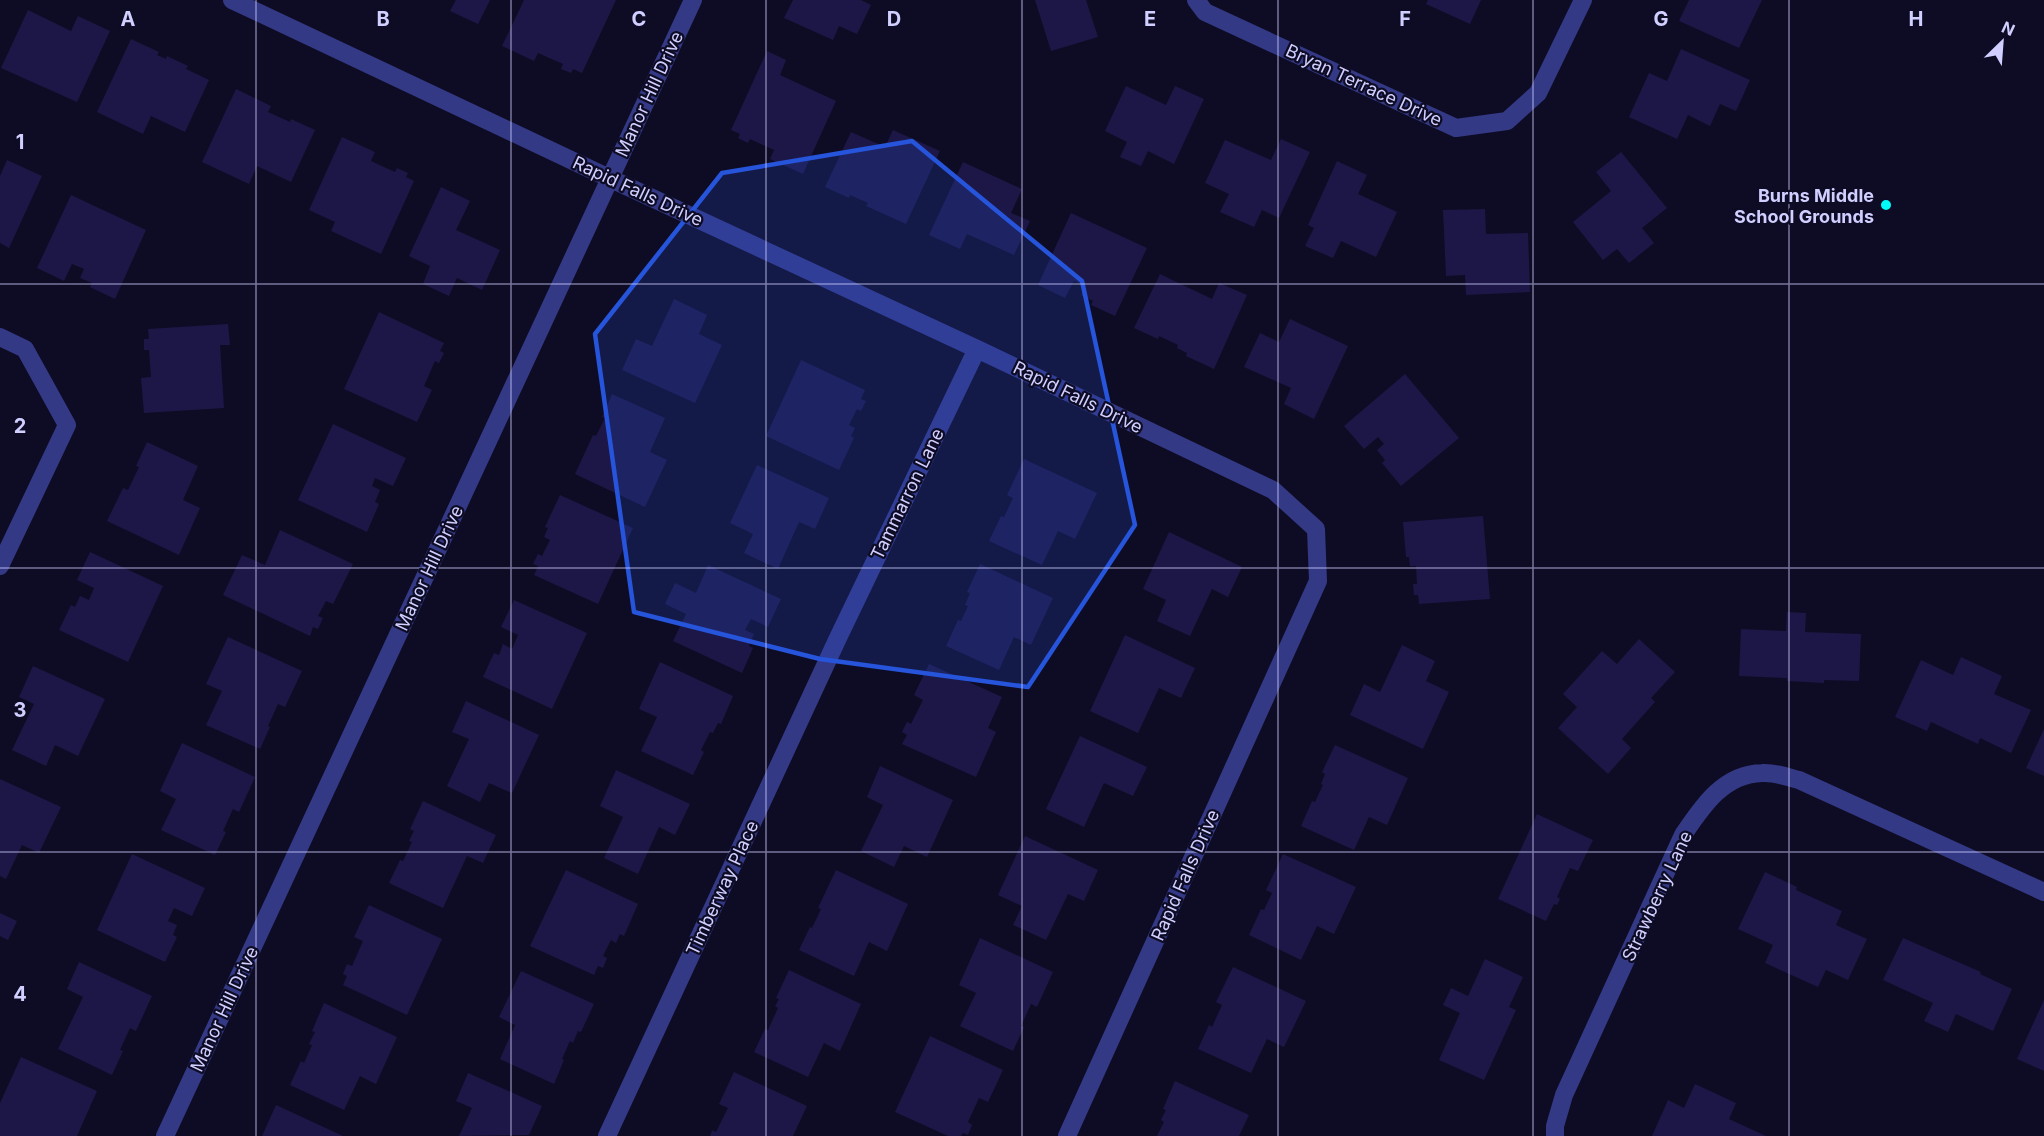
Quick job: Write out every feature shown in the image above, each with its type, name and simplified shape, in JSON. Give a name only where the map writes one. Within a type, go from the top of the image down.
[{"type":"street","name":"Rapid Falls Drive","points":[[232,0],[1273,490],[1316,529],[1318,581],[1067,1136]]},
{"type":"street","name":"Manor Hill Drive","points":[[165,1136],[693,0]]},
{"type":"street","name":"Bryan Terrace Drive","points":[[1196,0],[1205,12],[1456,128],[1507,122],[1538,93],[1582,0]]},
{"type":"street","points":[[0,337],[25,349],[67,425],[0,566]]},
{"type":"street","name":"Tammarron Lane","points":[[837,640],[977,349]]},
{"type":"street","name":"Timberway Place","points":[[607,1136],[837,640]]},
{"type":"street","name":"Strawberry Lane","points":[[1555,1136],[1555,1126],[1564,1095],[1683,835],[1705,803],[1723,786],[1760,772],[1799,780],[2044,892]]},
{"type":"highlighted area","points":[[912,141],[1082,281],[1135,525],[1028,687],[820,659],[634,612],[595,334],[722,173]]},
{"type":"building","points":[[456,0],[490,0],[478,24],[450,11]]},
{"type":"building","points":[[524,0],[616,0],[582,73],[573,69],[571,73],[561,69],[563,64],[538,53],[534,61],[502,46]]},
{"type":"building","points":[[793,0],[861,0],[871,5],[857,34],[839,26],[833,40],[784,18]]},
{"type":"building","points":[[1035,0],[1086,0],[1098,37],[1051,51]]},
{"type":"building","points":[[1428,0],[1481,0],[1470,24],[1426,4]]},
{"type":"building","points":[[1689,0],[1762,0],[1739,48],[1679,21]]},
{"type":"building","points":[[28,10],[71,31],[78,16],[110,31],[77,102],[1,68]]},
{"type":"building","points":[[131,39],[159,52],[157,55],[166,59],[167,56],[188,66],[186,69],[209,80],[185,132],[151,116],[143,134],[97,112]]},
{"type":"building","points":[[1681,49],[1750,80],[1736,111],[1720,104],[1710,126],[1688,115],[1677,139],[1629,117],[1649,73],[1667,81]]},
{"type":"building","points":[[767,51],[786,60],[780,75],[836,101],[803,174],[770,159],[774,150],[750,139],[748,143],[738,138],[740,134],[731,130]]},
{"type":"building","points":[[1126,86],[1166,105],[1175,86],[1204,99],[1174,164],[1148,151],[1141,166],[1120,157],[1127,142],[1105,131]]},
{"type":"building","points":[[236,89],[271,106],[268,112],[315,130],[291,182],[257,166],[249,184],[202,162]]},
{"type":"building","points":[[893,130],[940,151],[906,224],[866,206],[868,203],[850,195],[849,198],[825,187],[851,132],[885,147]]},
{"type":"building","points":[[342,137],[375,152],[371,161],[395,172],[397,168],[408,173],[406,177],[414,181],[381,254],[331,231],[335,222],[309,210]]},
{"type":"building","points":[[1281,139],[1310,152],[1279,218],[1262,210],[1254,227],[1220,212],[1229,194],[1205,183],[1225,140],[1271,160]]},
{"type":"building","points":[[1621,152],[1667,208],[1642,228],[1654,243],[1629,263],[1617,249],[1603,260],[1573,222],[1611,191],[1596,172]]},
{"type":"building","points":[[7,160],[42,176],[9,248],[0,243],[0,176]]},
{"type":"building","points":[[1337,161],[1367,175],[1358,194],[1397,212],[1376,257],[1341,241],[1333,258],[1305,246],[1314,228],[1308,225]]},
{"type":"building","points":[[963,162],[1022,189],[1011,213],[1030,221],[1014,255],[967,234],[960,249],[929,235]]},
{"type":"building","points":[[441,187],[470,201],[456,230],[500,250],[482,290],[457,278],[449,296],[423,284],[430,266],[409,256]]},
{"type":"building","points":[[71,195],[146,230],[115,299],[90,287],[92,283],[80,278],[84,269],[72,264],[64,281],[37,268]]},
{"type":"building","points":[[1485,209],[1486,234],[1528,233],[1530,292],[1466,295],[1465,275],[1446,276],[1443,210]]},
{"type":"building","points":[[1071,213],[1147,248],[1115,316],[1091,305],[1093,301],[1081,295],[1085,286],[1074,281],[1065,298],[1038,285]]},
{"type":"building","points":[[1160,274],[1212,299],[1219,283],[1247,295],[1214,369],[1186,356],[1187,353],[1177,348],[1178,345],[1134,328]]},
{"type":"building","points":[[674,299],[707,315],[699,334],[722,345],[695,403],[622,370],[636,339],[652,346]]},
{"type":"building","points":[[379,312],[444,343],[440,351],[444,353],[439,363],[435,361],[424,386],[432,390],[417,422],[344,389]]},
{"type":"building","points":[[1290,319],[1348,346],[1314,419],[1284,404],[1291,388],[1244,367],[1260,333],[1279,342]]},
{"type":"building","points":[[228,324],[230,345],[220,345],[224,408],[144,413],[141,378],[151,377],[149,350],[144,350],[144,339],[149,339],[148,329]]},
{"type":"building","points":[[801,360],[865,390],[861,399],[866,401],[861,411],[857,409],[849,425],[855,428],[851,436],[854,438],[839,470],[766,436]]},
{"type":"building","points":[[1405,374],[1459,438],[1401,486],[1382,463],[1385,460],[1377,450],[1384,444],[1378,437],[1364,449],[1344,426]]},
{"type":"building","points":[[612,394],[665,418],[650,452],[667,460],[645,507],[575,474],[593,435],[596,436],[605,418],[602,417]]},
{"type":"building","points":[[333,424],[406,458],[393,486],[375,478],[372,486],[380,490],[375,502],[379,504],[367,532],[298,500]]},
{"type":"building","points":[[147,442],[198,466],[183,500],[200,508],[179,555],[107,521],[123,488],[128,490]]},
{"type":"building","points":[[1024,459],[1097,493],[1075,539],[1058,531],[1042,565],[989,541],[1013,498],[1007,495]]},
{"type":"building","points":[[757,465],[829,498],[815,529],[799,522],[778,569],[744,553],[753,534],[730,523]]},
{"type":"building","points":[[560,495],[633,528],[598,604],[534,575],[538,566],[533,564],[538,554],[542,556],[550,540],[544,537],[548,528],[545,527]]},
{"type":"building","points":[[1483,516],[1490,599],[1419,604],[1418,595],[1414,595],[1413,584],[1417,584],[1416,566],[1410,566],[1409,557],[1406,557],[1403,522]]},
{"type":"building","points":[[280,530],[353,564],[333,604],[326,601],[318,616],[323,618],[318,629],[313,627],[310,636],[223,595],[242,555],[265,565]]},
{"type":"building","points":[[1169,532],[1242,567],[1228,597],[1212,589],[1190,636],[1157,621],[1166,600],[1143,589]]},
{"type":"building","points":[[90,552],[163,586],[128,662],[59,630],[71,605],[75,607],[80,596],[89,600],[94,588],[77,580]]},
{"type":"building","points":[[980,564],[1053,598],[1031,645],[1014,637],[999,670],[946,646],[958,620],[961,621],[968,606],[965,605],[970,593],[967,592]]},
{"type":"building","points":[[708,565],[781,599],[768,627],[751,619],[745,630],[754,634],[749,646],[753,648],[742,673],[673,641],[686,614],[665,604],[675,583],[696,593]]},
{"type":"building","points":[[514,600],[587,633],[552,709],[483,677],[494,653],[499,655],[503,644],[512,649],[518,635],[501,627]]},
{"type":"building","points":[[1787,612],[1806,613],[1805,632],[1861,634],[1859,681],[1824,680],[1824,683],[1787,681],[1787,678],[1739,676],[1741,629],[1786,631]]},
{"type":"building","points":[[1125,635],[1195,668],[1181,698],[1159,688],[1138,733],[1090,711]]},
{"type":"building","points":[[228,637],[302,671],[285,707],[278,704],[260,749],[206,725],[222,691],[206,684]]},
{"type":"building","points":[[1639,639],[1675,672],[1651,698],[1655,702],[1622,739],[1631,748],[1608,774],[1558,728],[1577,707],[1563,694],[1602,651],[1617,664]]},
{"type":"building","points":[[1402,645],[1435,661],[1426,681],[1449,692],[1423,749],[1350,715],[1364,684],[1380,692]]},
{"type":"building","points":[[1961,657],[2002,676],[1994,694],[2031,710],[2011,753],[1980,738],[1978,744],[1931,722],[1927,731],[1895,717],[1921,660],[1953,675]]},
{"type":"building","points":[[660,662],[733,696],[721,724],[718,723],[713,733],[710,732],[693,775],[641,751],[657,717],[639,709]]},
{"type":"building","points":[[929,664],[1002,697],[988,728],[996,732],[976,777],[902,744],[907,735],[902,732],[907,722],[911,724],[923,700],[914,695]]},
{"type":"building","points":[[33,666],[105,699],[78,756],[55,745],[46,766],[12,750],[34,704],[19,697]]},
{"type":"building","points":[[466,701],[539,735],[512,793],[489,783],[480,802],[447,786],[469,739],[452,732]]},
{"type":"building","points":[[2044,729],[2044,776],[2026,768]]},
{"type":"building","points":[[1080,736],[1147,767],[1133,796],[1104,783],[1084,827],[1046,809]]},
{"type":"building","points":[[182,743],[255,777],[239,812],[233,809],[223,831],[226,832],[215,855],[161,830],[176,799],[160,791]]},
{"type":"building","points":[[1335,745],[1408,778],[1387,825],[1369,817],[1354,850],[1301,826],[1312,801],[1315,802],[1323,785],[1321,784],[1325,774],[1322,772]]},
{"type":"building","points":[[880,766],[953,800],[927,857],[904,846],[894,867],[861,851],[883,805],[867,797]]},
{"type":"building","points":[[616,770],[690,804],[675,835],[659,827],[638,874],[604,858],[623,817],[600,806]]},
{"type":"building","points":[[0,779],[61,807],[39,853],[22,845],[6,879],[0,876]]},
{"type":"building","points":[[423,801],[496,835],[483,863],[467,856],[443,908],[389,883],[412,842],[409,841],[414,831],[410,829]]},
{"type":"building","points":[[1537,814],[1593,840],[1578,871],[1570,868],[1557,897],[1560,899],[1557,905],[1554,904],[1546,921],[1498,899]]},
{"type":"building","points":[[1025,836],[1098,870],[1084,901],[1068,894],[1046,940],[1013,925],[1022,906],[998,895]]},
{"type":"building","points":[[132,854],[205,888],[192,916],[174,908],[168,921],[177,925],[173,935],[177,937],[165,962],[97,930]]},
{"type":"building","points":[[1283,854],[1356,887],[1334,934],[1317,926],[1301,960],[1249,935],[1261,909],[1264,910],[1272,893],[1266,890]]},
{"type":"building","points":[[566,870],[638,904],[624,936],[620,934],[616,943],[611,940],[603,956],[607,958],[603,968],[598,966],[594,975],[530,946]]},
{"type":"building","points":[[836,870],[908,904],[887,951],[869,942],[854,976],[799,950],[821,909],[818,908]]},
{"type":"building","points":[[1765,872],[1797,887],[1796,890],[1842,911],[1836,925],[1867,939],[1848,980],[1826,970],[1818,987],[1765,963],[1773,945],[1738,929]]},
{"type":"building","points":[[369,905],[442,939],[407,1015],[343,985],[347,976],[343,974],[347,964],[352,966],[363,941],[354,937]]},
{"type":"building","points":[[0,913],[17,921],[8,940],[0,936]]},
{"type":"building","points":[[980,938],[1053,972],[1037,1007],[1031,1004],[1013,1051],[960,1026],[976,993],[959,985]]},
{"type":"building","points":[[1903,938],[1981,972],[1980,974],[2012,989],[1993,1031],[1956,1014],[1948,1032],[1924,1021],[1933,1003],[1883,980]]},
{"type":"building","points":[[1485,959],[1523,977],[1509,1007],[1516,1010],[1484,1080],[1439,1060],[1460,1013],[1443,1005],[1451,988],[1468,996]]},
{"type":"building","points":[[79,962],[152,996],[136,1031],[130,1028],[112,1075],[58,1049],[83,997],[67,989]]},
{"type":"building","points":[[1233,967],[1306,1001],[1284,1047],[1267,1039],[1251,1073],[1198,1049],[1209,1025],[1212,1027],[1222,1005],[1216,1002]]},
{"type":"building","points":[[789,970],[861,1004],[840,1051],[824,1043],[808,1077],[754,1052],[778,1008],[775,1006],[779,999],[776,998]]},
{"type":"building","points":[[521,971],[594,1004],[581,1032],[578,1031],[573,1043],[570,1041],[554,1084],[500,1059],[515,1025],[499,1017]]},
{"type":"building","points":[[2044,1000],[2044,1071],[2017,1059]]},
{"type":"building","points":[[324,1003],[397,1037],[376,1084],[360,1076],[344,1110],[290,1085],[301,1061],[304,1063],[312,1045],[309,1044],[315,1032],[312,1031]]},
{"type":"building","points":[[930,1036],[1003,1070],[988,1102],[979,1098],[968,1122],[972,1125],[968,1135],[963,1133],[961,1136],[948,1136],[895,1112]]},
{"type":"building","points":[[21,1057],[97,1091],[77,1136],[0,1136],[0,1103]]},
{"type":"building","points":[[734,1072],[807,1106],[793,1136],[710,1136],[712,1130],[716,1132],[728,1108],[719,1104]]},
{"type":"building","points":[[468,1073],[542,1106],[529,1135],[459,1136],[472,1108],[456,1101]]},
{"type":"building","points":[[1175,1081],[1249,1115],[1239,1136],[1157,1136],[1164,1122],[1161,1120],[1166,1110],[1163,1109]]},
{"type":"building","points":[[1695,1084],[1736,1103],[1729,1119],[1766,1136],[1652,1136],[1668,1100],[1684,1108]]},
{"type":"building","points":[[276,1105],[343,1136],[262,1136]]},
{"type":"place","name":"Burns Middle School Grounds","points":[[1886,205]]}]
